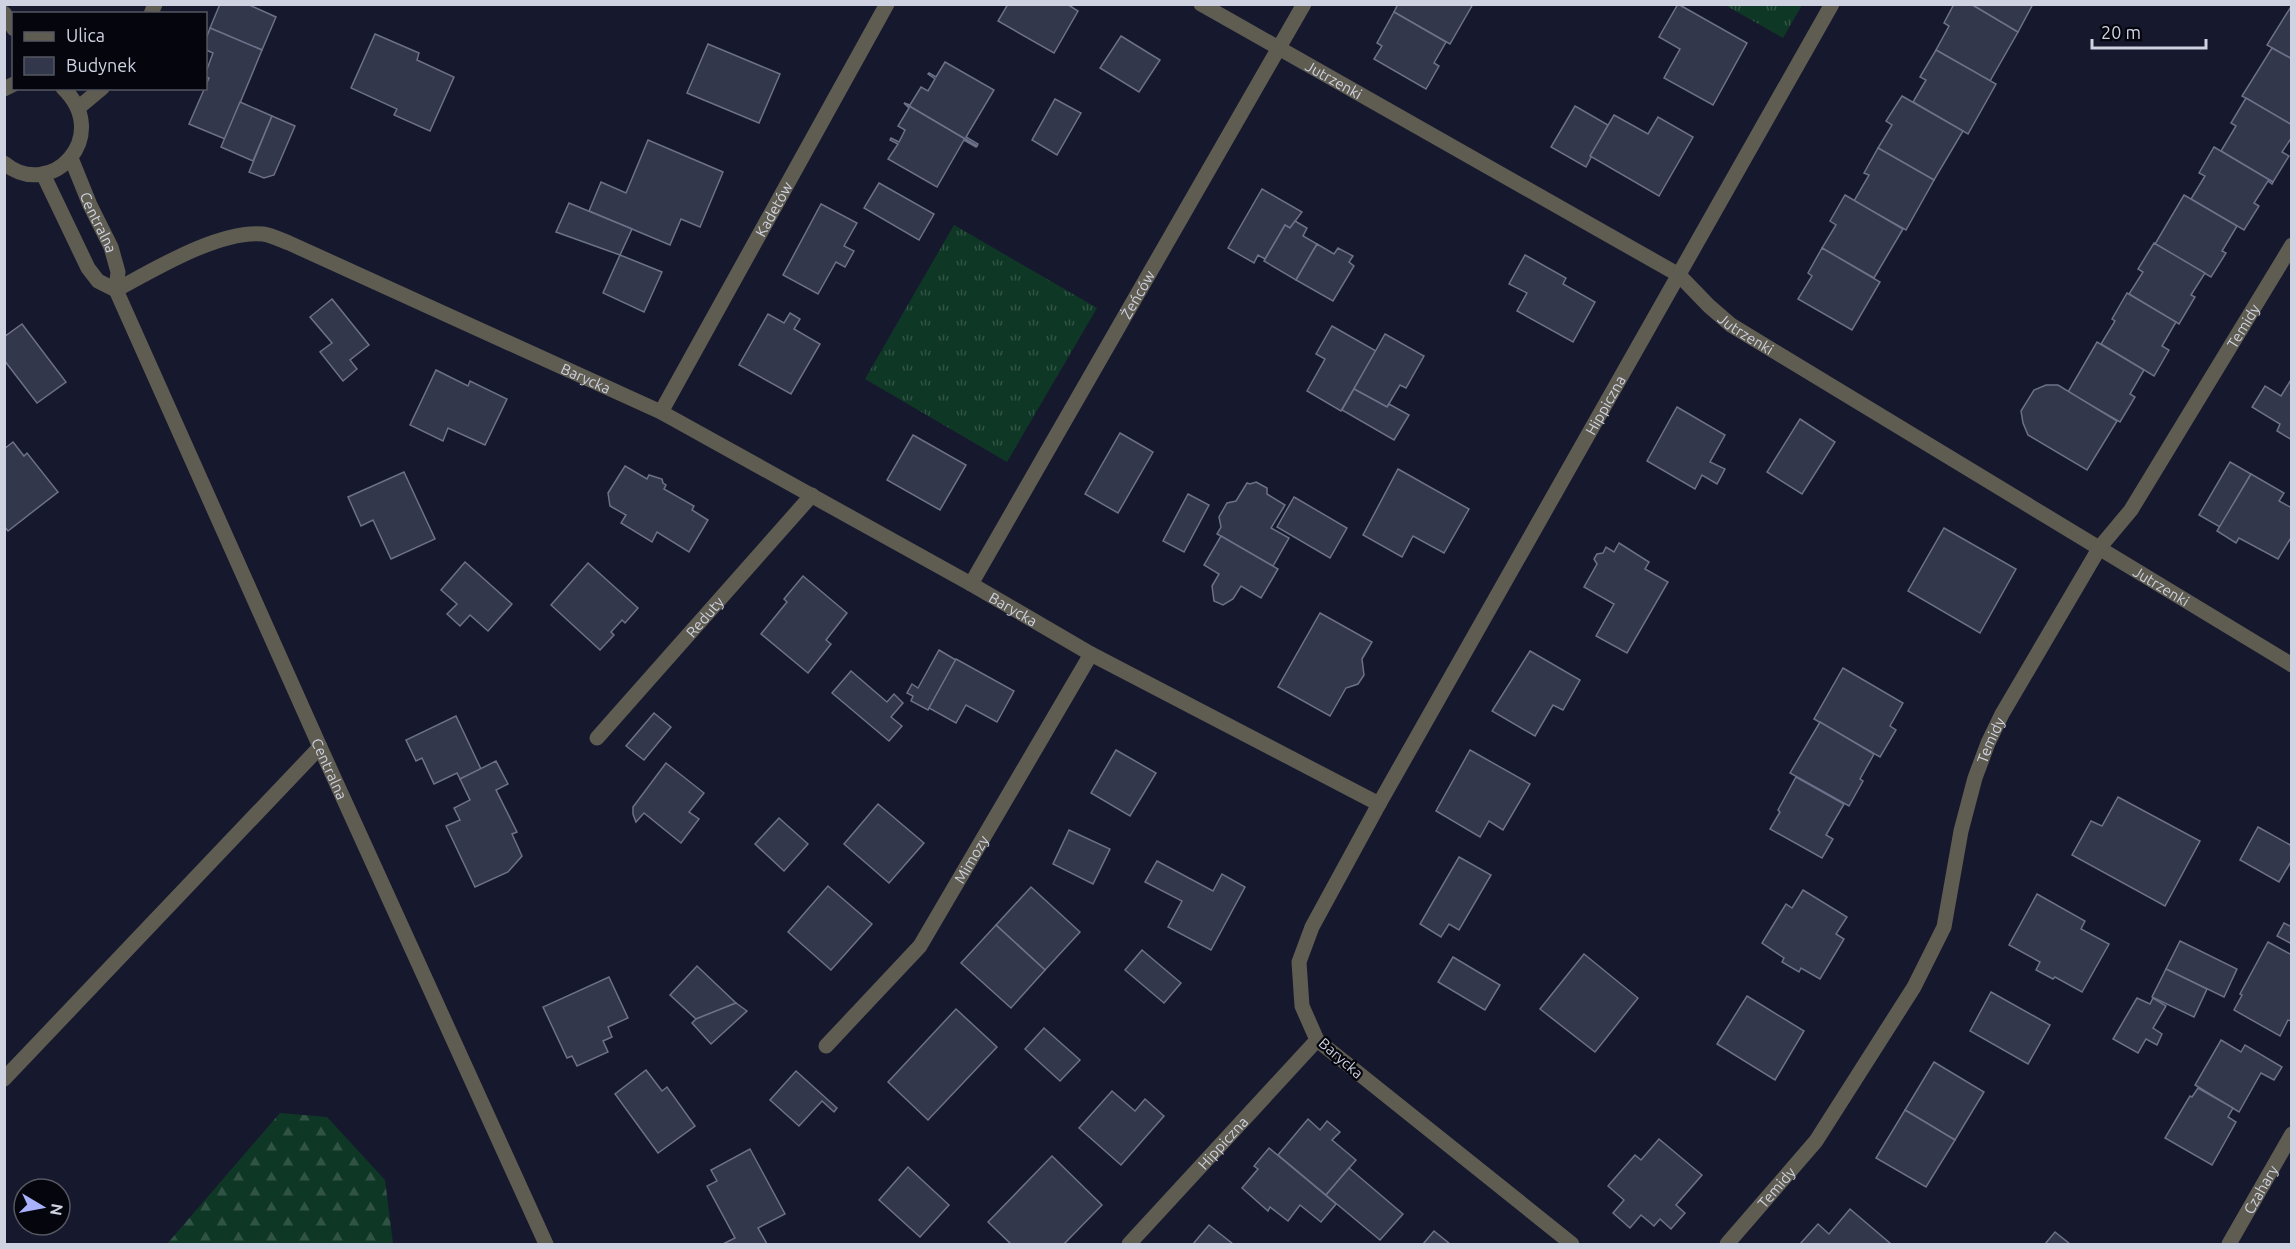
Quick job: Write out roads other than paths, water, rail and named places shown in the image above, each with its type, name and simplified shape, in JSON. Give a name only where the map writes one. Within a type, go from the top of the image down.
[{"type":"street","name":"Kadetów","points":[[661,412],[887,4]]},
{"type":"street","name":"Jutrzenki","points":[[1201,4],[1679,276],[1731,325],[2292,665]]},
{"type":"street","name":"Żeńców","points":[[971,584],[1304,4]]},
{"type":"street","name":"Hippiczna","points":[[1379,804],[1832,4]]},
{"type":"street","points":[[4,13],[12,26]]},
{"type":"street","points":[[4,164],[26,174],[43,174],[58,169],[71,158],[79,144],[82,128],[78,108],[65,90]]},
{"type":"street","points":[[78,108],[100,90]]},
{"type":"street","name":"Centralna","points":[[71,158],[90,205],[111,247],[118,272],[116,290],[546,1245]]},
{"type":"street","name":"Centralna","points":[[43,174],[88,268],[98,281],[116,290]]},
{"type":"street","name":"Barycka","points":[[116,290],[191,252],[236,235],[265,234],[661,412],[971,584],[1091,654],[1379,804],[1312,927],[1299,962],[1302,1006],[1317,1040],[1572,1245]]},
{"type":"street","name":"Temidy","points":[[1727,1245],[1816,1141],[1919,979],[1944,927],[1961,831],[1975,778],[2002,714],[2100,547],[2132,510],[2292,245]]},
{"type":"street","name":"Reduty","points":[[597,738],[812,495]]},
{"type":"street","name":"Mimozy","points":[[826,1046],[920,946],[1091,654]]},
{"type":"street","points":[[4,1079],[320,747]]},
{"type":"street","name":"Hippiczna","points":[[1129,1245],[1317,1040]]},
{"type":"street","name":"Czahary","points":[[2229,1245],[2292,1134]]}]
